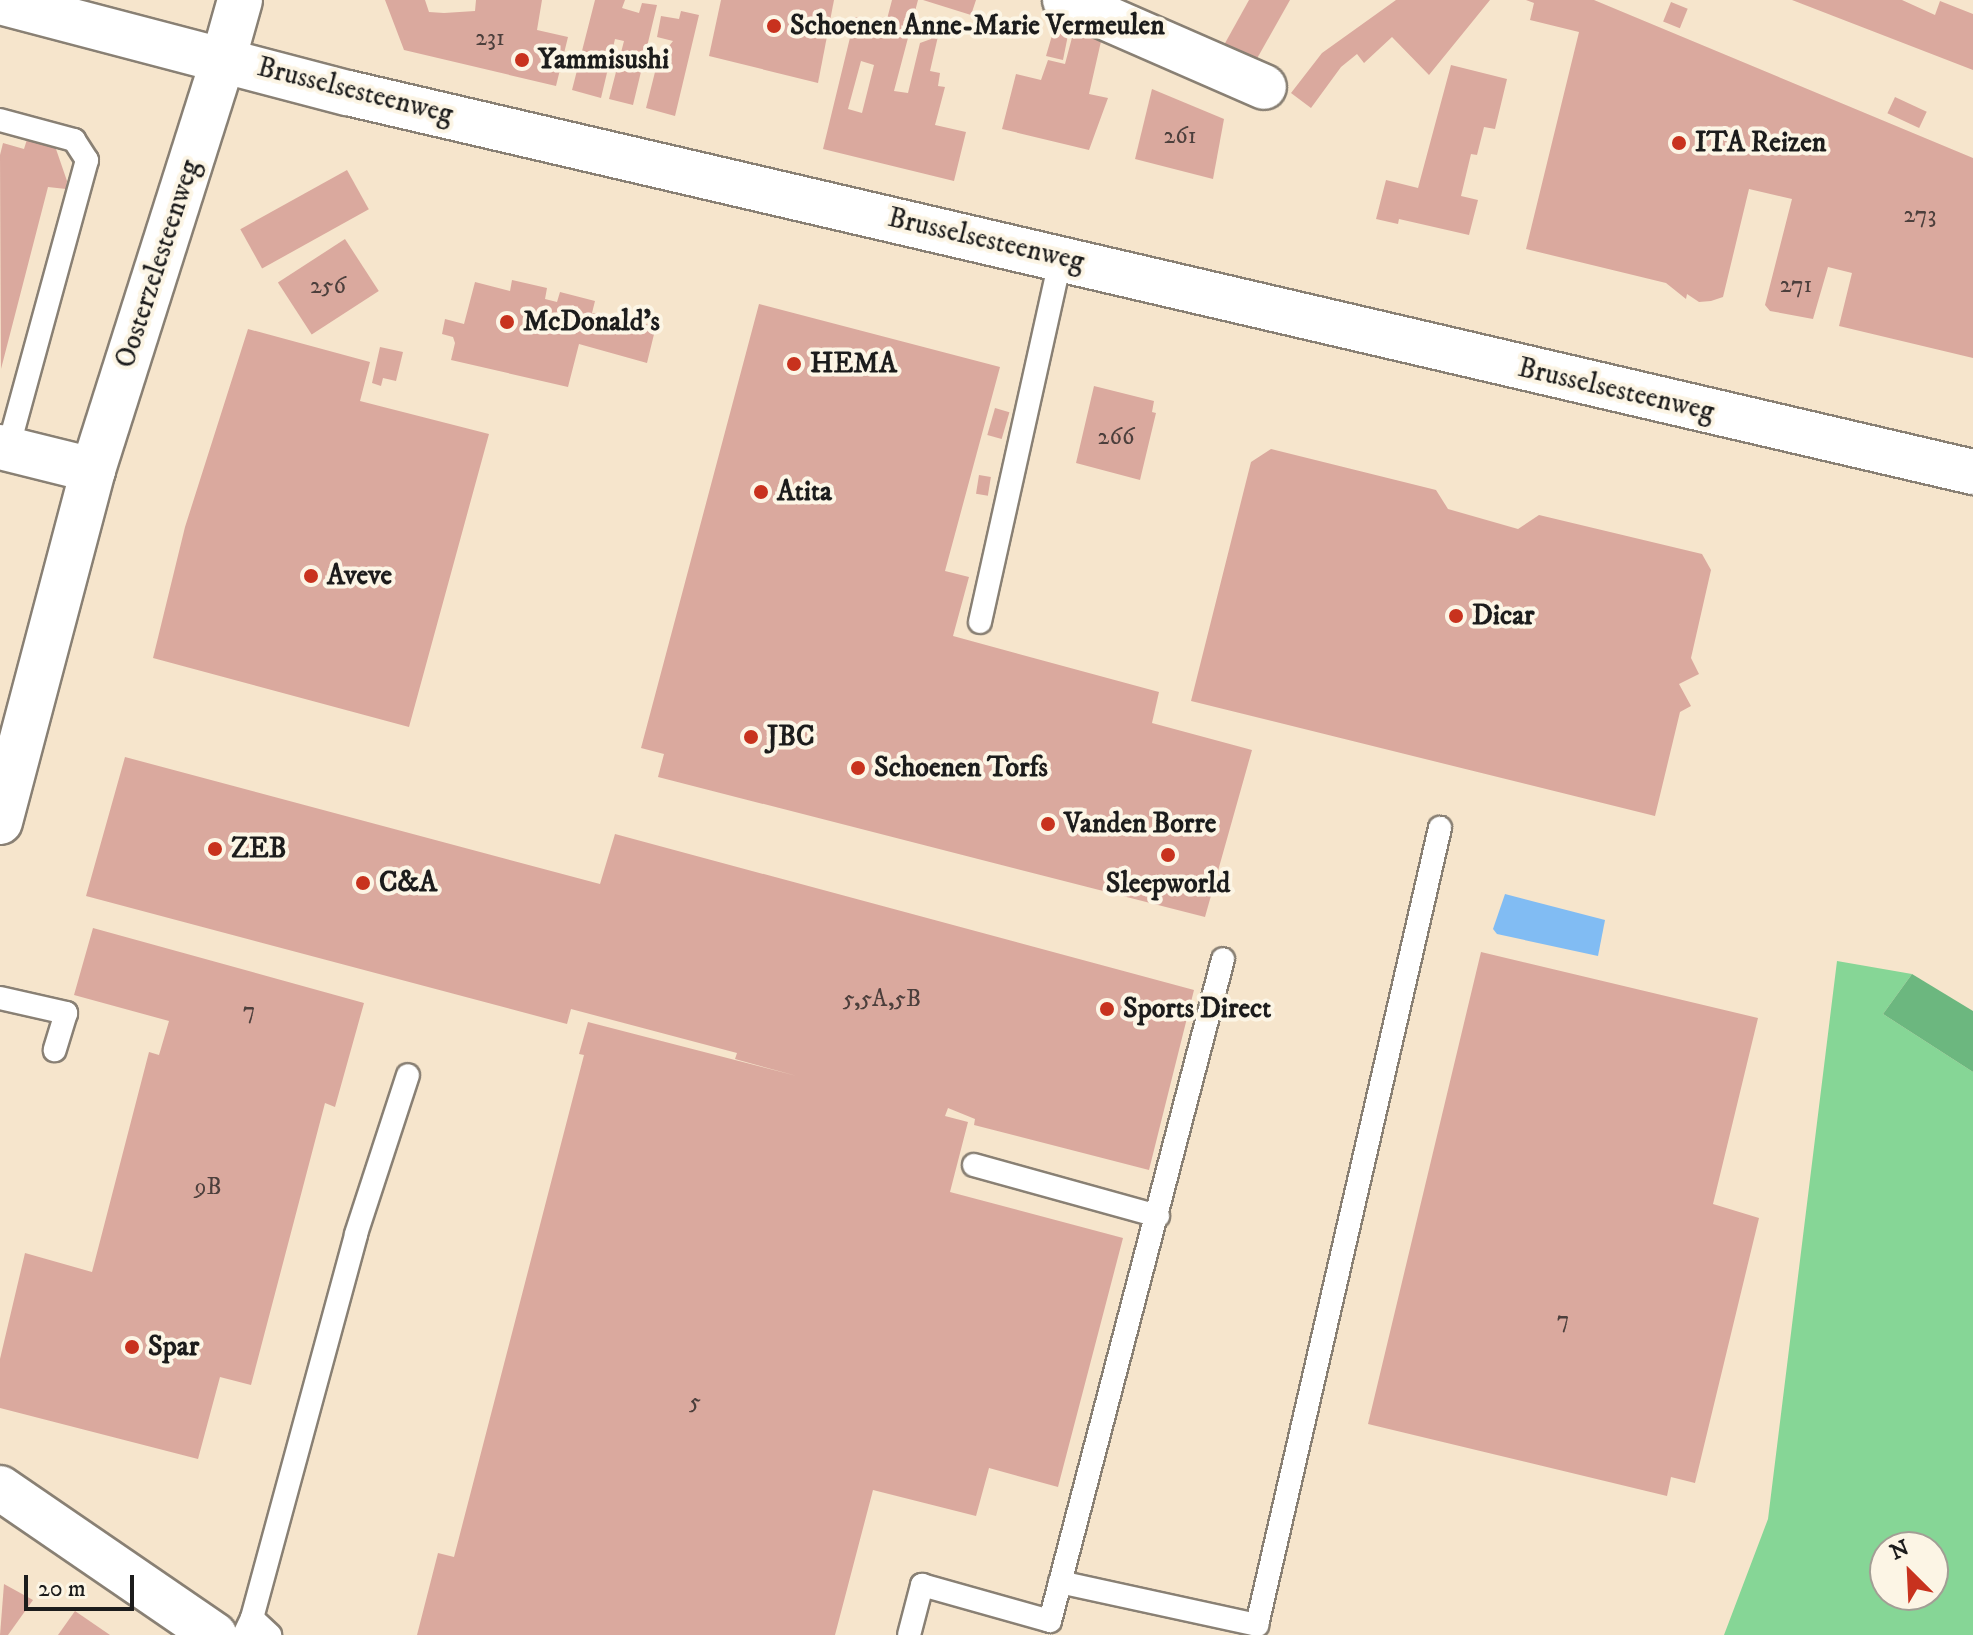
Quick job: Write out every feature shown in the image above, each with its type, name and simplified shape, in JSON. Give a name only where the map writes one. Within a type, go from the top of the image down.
[{"type":"main road","name":"Oosterzelesteenweg","points":[[0,822],[93,470],[240,0]]},
{"type":"main road","points":[[1065,0],[1264,87]]},
{"type":"main road","name":"Brusselsesteenweg","points":[[0,2],[224,57],[348,93],[1973,472]]},
{"type":"main road","points":[[4,448],[93,470]]},
{"type":"main road","points":[[0,1488],[237,1629]]},
{"type":"lane","points":[[0,120],[74,140],[87,160],[4,448]]},
{"type":"lane","points":[[980,622],[1061,257]]},
{"type":"lane","points":[[1060,1582],[1257,1625],[1440,828]]},
{"type":"lane","points":[[909,1635],[922,1585],[1050,1621],[1223,959]]},
{"type":"lane","points":[[0,998],[66,1013],[55,1050]]},
{"type":"lane","points":[[270,1635],[237,1629],[356,1234],[408,1075]]},
{"type":"lane","points":[[974,1165],[1158,1216]]},
{"type":"green space","points":[[1837,961],[1912,974],[1883,1014],[1973,1072],[1973,1635],[1724,1635],[1768,1519]]},
{"type":"green space","points":[[1912,974],[1973,1011],[1973,1072],[1883,1014]]},
{"type":"water","points":[[1505,894],[1605,920],[1598,956],[1497,934],[1493,929]]},
{"type":"building","points":[[385,0],[425,0],[429,12],[444,13],[475,11],[476,0],[542,0],[537,30],[568,37],[556,86],[404,50]]},
{"type":"building","points":[[595,0],[625,0],[622,8],[639,13],[642,3],[657,5],[633,105],[609,99],[624,41],[615,39],[601,98],[572,90]]},
{"type":"building","name":"Schoenen Anne-Marie Vermeulen","points":[[721,0],[834,0],[818,83],[709,56]]},
{"type":"building","points":[[892,0],[918,0],[894,91],[908,93],[920,43],[931,39],[933,30],[939,32],[930,71],[940,73],[938,86],[945,87],[935,125],[966,132],[954,181],[823,149],[855,17],[886,23]],"holes":[[[861,61],[874,65],[862,113],[848,109]]]},
{"type":"building","points":[[923,0],[976,0],[971,15]]},
{"type":"building","points":[[1249,0],[1290,0],[1255,62],[1224,45]]},
{"type":"building","points":[[1396,0],[1490,0],[1429,75],[1392,37],[1364,63],[1357,54],[1341,67],[1311,108],[1291,93],[1322,53]]},
{"type":"building","points":[[1526,0],[1594,0],[1973,158],[1973,358],[1839,326],[1852,273],[1828,267],[1813,319],[1770,311],[1765,305],[1792,199],[1749,189],[1723,297],[1711,301],[1699,302],[1687,294],[1686,299],[1666,283],[1526,249],[1579,32],[1530,20],[1534,3]]},
{"type":"building","points":[[1792,0],[1902,0],[1935,15],[1940,1],[1973,14],[1973,70]]},
{"type":"building","points":[[1671,2],[1688,9],[1680,28],[1663,21]]},
{"type":"building","points":[[681,11],[699,15],[675,116],[646,108],[658,60],[673,41],[657,37],[661,16],[679,19]]},
{"type":"building","points":[[1074,30],[1102,37],[1089,94],[1108,98],[1089,150],[1002,129],[1016,74],[1041,80],[1048,60],[1065,64]]},
{"type":"building","points":[[1053,32],[1068,35],[1063,60],[1046,56]]},
{"type":"building","points":[[1451,65],[1507,79],[1495,129],[1484,127],[1477,155],[1471,154],[1461,196],[1478,200],[1469,235],[1399,219],[1398,224],[1376,219],[1386,180],[1418,188]]},
{"type":"building","points":[[1152,89],[1224,119],[1213,179],[1135,159]]},
{"type":"building","points":[[1895,97],[1927,112],[1919,128],[1887,113]]},
{"type":"building","points":[[29,133],[56,149],[67,181],[66,189],[48,187],[1,369],[0,155],[3,143],[24,149]]},
{"type":"building","points":[[347,170],[369,209],[262,269],[240,229]]},
{"type":"building","points":[[345,239],[379,291],[312,335],[278,283]]},
{"type":"building","points":[[512,280],[547,288],[545,299],[557,302],[560,292],[595,301],[592,313],[656,326],[647,363],[579,344],[568,387],[451,360],[455,343],[453,337],[442,334],[445,319],[464,324],[475,282],[510,291]]},
{"type":"building","points":[[759,304],[1000,367],[945,571],[969,577],[953,636],[1159,692],[1152,723],[1252,750],[1205,917],[658,777],[664,754],[641,748]]},
{"type":"building","name":"Aveve","points":[[248,329],[370,362],[360,401],[489,434],[409,727],[153,658],[185,527]]},
{"type":"building","points":[[380,347],[403,352],[396,381],[383,378],[381,386],[372,383]]},
{"type":"building","points":[[1094,386],[1154,401],[1152,412],[1156,413],[1140,480],[1076,463]]},
{"type":"building","points":[[995,408],[1009,412],[1002,439],[987,435]]},
{"type":"building","name":"Dicar","points":[[1271,449],[1436,490],[1448,509],[1518,529],[1539,515],[1702,554],[1711,570],[1691,658],[1699,674],[1679,684],[1691,706],[1680,712],[1655,816],[1191,701],[1251,462]]},
{"type":"building","points":[[979,475],[991,477],[988,496],[976,494]]},
{"type":"building","points":[[125,757],[600,884],[615,834],[1194,990],[1149,1170],[974,1125],[975,1119],[948,1108],[945,1116],[968,1122],[950,1192],[1123,1238],[1058,1487],[989,1468],[976,1516],[873,1490],[835,1635],[417,1635],[438,1553],[454,1557],[584,1055],[579,1054],[588,1022],[797,1076],[735,1059],[737,1053],[571,1009],[567,1024],[86,896]]},
{"type":"building","points":[[93,928],[364,1003],[335,1107],[325,1103],[251,1385],[220,1377],[198,1459],[0,1408],[0,1359],[25,1253],[92,1272],[149,1052],[159,1055],[169,1021],[74,995]]},
{"type":"building","points":[[1481,952],[1758,1018],[1713,1204],[1759,1218],[1695,1483],[1671,1477],[1667,1496],[1368,1424]]},
{"type":"building","points":[[4,1584],[33,1600],[8,1635],[0,1635]]},
{"type":"building","points":[[75,1611],[110,1635],[58,1635]]},
{"type":"place","name":"Schoenen Anne-Marie Vermeulen","points":[[774,26]]},
{"type":"place","name":"Yammisushi","points":[[522,60]]},
{"type":"place","name":"ITA Reizen","points":[[1679,143]]},
{"type":"place","name":"McDonald's","points":[[507,322]]},
{"type":"place","name":"HEMA","points":[[794,364]]},
{"type":"place","name":"Atita","points":[[761,492]]},
{"type":"place","name":"Aveve","points":[[311,576]]},
{"type":"place","name":"Dicar","points":[[1456,616]]},
{"type":"place","name":"JBC","points":[[751,737]]},
{"type":"place","name":"Schoenen Torfs","points":[[858,768]]},
{"type":"place","name":"Vanden Borre","points":[[1048,824]]},
{"type":"place","name":"ZEB","points":[[215,849]]},
{"type":"place","name":"Sleepworld","points":[[1168,855]]},
{"type":"place","name":"C&A","points":[[363,883]]},
{"type":"place","name":"Sports Direct","points":[[1107,1009]]},
{"type":"place","name":"Spar","points":[[132,1347]]}]
